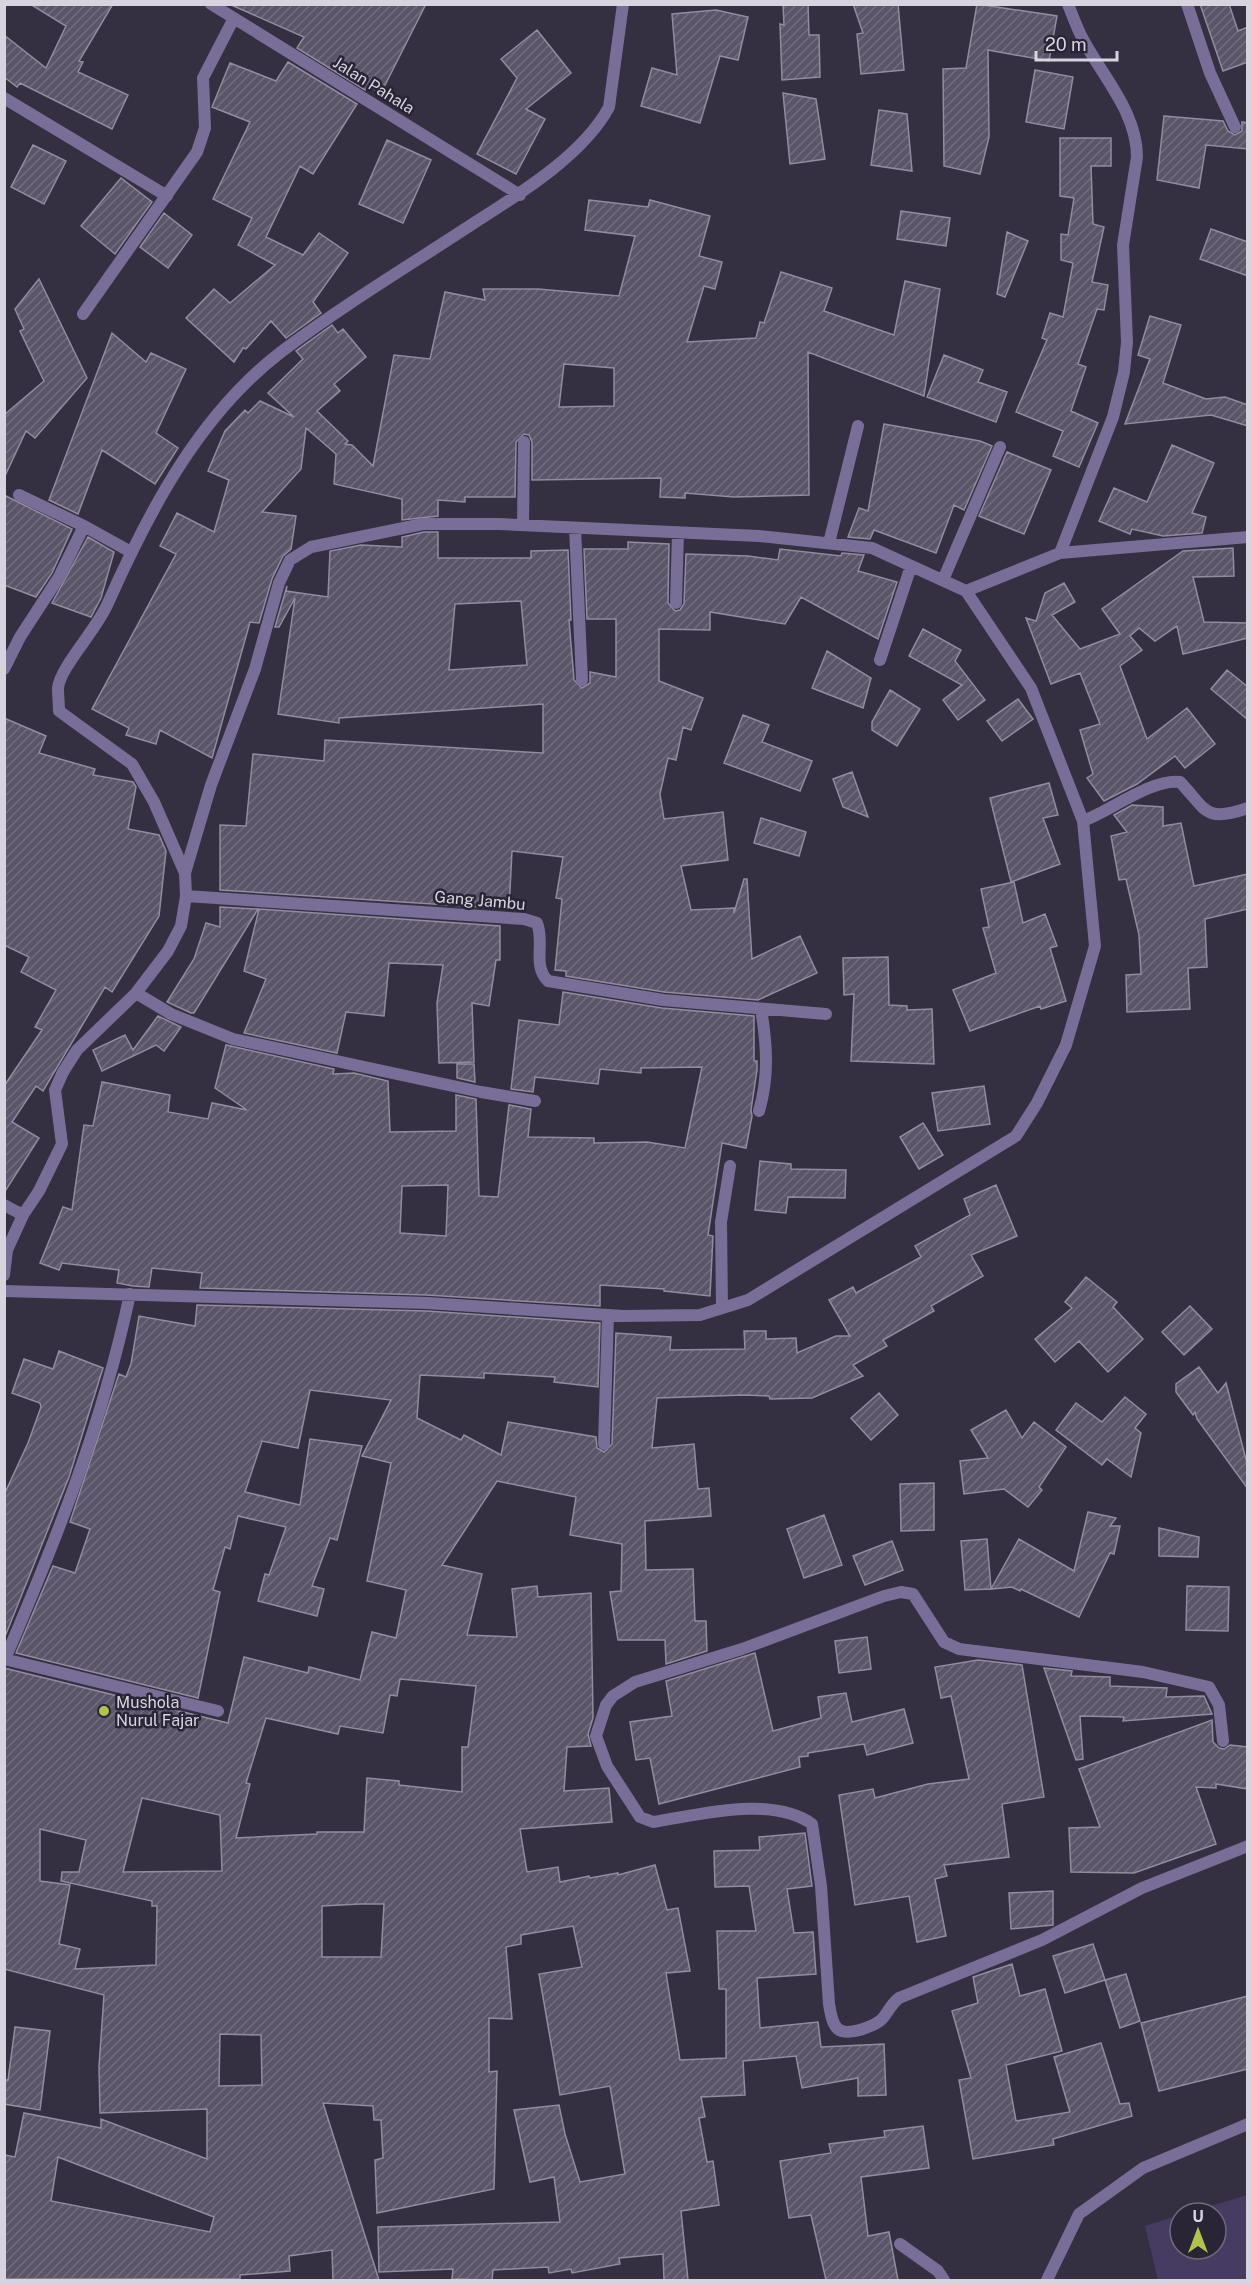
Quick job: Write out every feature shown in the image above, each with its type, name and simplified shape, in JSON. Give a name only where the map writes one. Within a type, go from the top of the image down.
[{"type":"street","name":"Jalan Pahala","points":[[211,4],[520,195]]},
{"type":"street","points":[[185,873],[154,802],[132,764],[59,711],[58,687],[68,664],[100,622],[131,552],[216,412],[281,352],[520,195],[548,174],[606,114],[609,107],[623,4]]},
{"type":"street","points":[[1060,553],[1113,417],[1124,372],[1127,342],[1123,245],[1137,157],[1137,142],[1128,115],[1083,41],[1068,4]]},
{"type":"street","points":[[1187,4],[1210,73],[1235,127]]},
{"type":"street","points":[[83,314],[167,196],[202,142],[205,128],[202,78],[234,18]]},
{"type":"street","points":[[4,98],[167,196]]},
{"type":"street","points":[[830,543],[858,426]]},
{"type":"street","points":[[523,525],[524,442]]},
{"type":"street","points":[[943,580],[1000,447]]},
{"type":"street","points":[[19,495],[84,526],[131,552]]},
{"type":"street","points":[[4,1275],[7,1251],[23,1215],[39,1191],[62,1144],[55,1090],[63,1072],[77,1050],[136,993],[168,951],[182,926],[186,896],[185,873],[211,785],[255,669],[279,583],[290,561],[311,547],[413,525],[523,525],[678,532],[872,548],[966,591],[1031,688],[1083,821],[1095,946],[1066,1045],[1037,1103],[1016,1136],[748,1300],[700,1315],[608,1315],[428,1303],[4,1291]]},
{"type":"street","points":[[4,669],[20,637],[58,577],[84,526]]},
{"type":"street","points":[[575,528],[582,680]]},
{"type":"street","points":[[676,603],[678,532]]},
{"type":"street","points":[[966,591],[1060,553],[1248,537]]},
{"type":"street","points":[[880,660],[911,566]]},
{"type":"street","points":[[1083,821],[1157,785],[1171,781],[1180,782],[1195,803],[1212,814],[1228,815],[1248,808]]},
{"type":"street","name":"Gang Jambu","points":[[186,896],[525,919],[537,923],[541,934],[539,967],[542,975],[548,981],[663,1000],[826,1014]]},
{"type":"street","points":[[136,993],[171,1014],[233,1039],[481,1092],[535,1101]]},
{"type":"street","points":[[759,1112],[767,1073],[766,1037],[761,1009]]},
{"type":"street","points":[[722,1308],[721,1222],[730,1166]]},
{"type":"street","points":[[4,1205],[23,1215]]},
{"type":"street","points":[[130,1294],[114,1367],[74,1492],[5,1659],[218,1711]]},
{"type":"street","points":[[604,1444],[608,1315]]},
{"type":"street","points":[[1223,1741],[1219,1705],[1209,1687],[1143,1672],[959,1649],[944,1642],[913,1594],[901,1592],[884,1596],[742,1649],[635,1682],[614,1696],[606,1705],[597,1736],[607,1766],[640,1817],[653,1822],[745,1808],[802,1816],[812,1824],[816,1834],[832,2023],[839,2031],[850,2032],[866,2028],[880,2021],[889,2005],[899,1998],[1042,1940],[1142,1888],[1248,1846]]},
{"type":"street","points":[[1047,2280],[1079,2214],[1143,2168],[1248,2124]]},
{"type":"street","points":[[900,2244],[938,2271],[944,2280]]},
{"type":"shaded area","points":[[1247,2195],[1247,2280],[1158,2280],[1145,2226],[1168,2219],[1168,2261],[1228,2261],[1227,2201]]},
{"type":"building","points":[[30,4],[113,4],[79,61],[83,62],[78,72],[128,95],[112,129],[20,83],[17,87],[4,77],[4,35],[46,68],[66,26]]},
{"type":"building","points":[[229,4],[426,4],[381,93],[368,86],[365,90],[297,48],[304,37]]},
{"type":"building","points":[[783,4],[808,4],[809,35],[819,35],[820,77],[782,80],[780,24],[784,25]]},
{"type":"building","points":[[853,4],[898,4],[904,70],[861,74],[857,34],[863,33]]},
{"type":"building","points":[[977,4],[1057,16],[1049,61],[988,50],[989,137],[980,174],[944,166],[943,69],[966,68]]},
{"type":"building","points":[[1200,4],[1229,4],[1238,31],[1248,27],[1248,62],[1223,71]]},
{"type":"building","points":[[716,10],[748,17],[738,60],[720,56],[700,123],[641,106],[652,68],[677,75],[672,14]]},
{"type":"building","points":[[537,30],[571,73],[526,109],[545,119],[516,174],[477,154],[517,78],[501,59]]},
{"type":"building","points":[[288,62],[357,104],[313,174],[300,166],[266,237],[303,255],[319,233],[348,253],[313,302],[321,313],[286,338],[271,321],[246,349],[243,348],[234,362],[186,318],[214,289],[230,303],[275,265],[238,245],[252,218],[213,199],[250,122],[212,107],[230,63],[276,81]]},
{"type":"building","points":[[1035,70],[1073,77],[1064,129],[1026,122]]},
{"type":"building","points":[[783,93],[816,99],[825,159],[790,164]]},
{"type":"building","points":[[879,110],[907,114],[912,171],[871,165]]},
{"type":"building","points":[[1164,116],[1223,121],[1228,131],[1235,135],[1242,131],[1242,122],[1248,123],[1248,149],[1206,145],[1199,188],[1157,180]]},
{"type":"building","points":[[1060,138],[1111,138],[1111,166],[1091,166],[1093,224],[1104,227],[1092,282],[1108,285],[1104,310],[1097,309],[1078,364],[1086,367],[1071,411],[1098,423],[1079,467],[1053,456],[1063,431],[1016,412],[1047,340],[1042,338],[1050,313],[1063,317],[1073,263],[1061,260],[1061,234],[1068,235],[1074,198],[1060,196]]},
{"type":"building","points":[[387,140],[431,160],[403,223],[359,204]]},
{"type":"building","points":[[33,145],[66,161],[44,204],[11,187]]},
{"type":"building","points":[[121,178],[152,202],[115,254],[81,226]]},
{"type":"building","points":[[589,200],[648,207],[650,200],[710,216],[699,256],[722,262],[715,289],[704,286],[687,342],[756,338],[760,322],[764,323],[781,272],[832,288],[824,311],[894,335],[905,281],[940,289],[924,396],[808,352],[809,495],[734,497],[685,493],[685,498],[660,497],[661,478],[532,480],[532,442],[529,435],[524,434],[516,442],[515,497],[465,497],[465,502],[438,500],[438,516],[402,520],[402,499],[334,484],[336,454],[306,428],[301,469],[262,512],[296,516],[291,549],[283,556],[272,579],[259,623],[250,622],[212,758],[160,730],[156,744],[126,735],[129,728],[92,709],[176,554],[160,546],[177,513],[214,532],[229,480],[208,471],[225,431],[245,410],[248,413],[260,401],[294,417],[268,393],[303,359],[296,351],[332,325],[338,333],[343,329],[366,357],[334,384],[340,391],[317,411],[348,441],[345,444],[352,445],[373,466],[394,355],[430,359],[445,292],[485,300],[483,289],[538,289],[619,296],[635,236],[585,230]],"holes":[[[564,364],[614,368],[614,406],[559,407]]]},
{"type":"building","points":[[901,211],[950,218],[946,246],[897,239]]},
{"type":"building","points":[[164,213],[192,235],[168,268],[140,247]]},
{"type":"building","points":[[1211,229],[1248,242],[1248,276],[1200,259]]},
{"type":"building","points":[[1007,232],[1028,241],[1005,297],[997,294]]},
{"type":"building","points":[[39,279],[87,378],[35,438],[26,431],[4,478],[4,415],[44,381],[20,331],[24,329],[15,309]]},
{"type":"building","points":[[1150,316],[1181,325],[1163,383],[1206,399],[1225,397],[1248,405],[1248,426],[1211,415],[1125,424],[1150,359],[1138,355]]},
{"type":"building","points":[[112,333],[146,362],[151,353],[186,369],[156,433],[178,448],[155,484],[102,450],[78,514],[49,500]]},
{"type":"building","points":[[944,355],[983,370],[978,382],[1007,392],[996,422],[927,397]]},
{"type":"building","points":[[884,424],[980,441],[992,446],[964,510],[954,505],[936,553],[874,530],[870,539],[848,537],[859,508],[868,511]]},
{"type":"building","points":[[1172,445],[1214,463],[1192,513],[1206,517],[1202,533],[1163,536],[1132,529],[1130,534],[1099,521],[1114,488],[1147,502]]},
{"type":"building","points":[[1007,452],[1051,470],[1024,534],[979,516]]},
{"type":"building","points":[[4,495],[72,529],[52,573],[36,597],[4,585]]},
{"type":"building","points":[[424,532],[438,532],[438,558],[531,558],[531,551],[568,550],[571,620],[569,620],[574,680],[582,688],[590,683],[590,672],[616,677],[616,619],[587,619],[584,549],[628,549],[628,542],[669,544],[668,603],[675,611],[680,610],[684,604],[686,554],[748,556],[778,560],[780,549],[841,556],[842,553],[864,555],[858,571],[897,582],[878,639],[801,597],[785,624],[710,612],[710,630],[659,629],[659,681],[703,698],[691,730],[683,727],[676,760],[668,758],[660,794],[664,819],[723,812],[728,860],[681,866],[691,910],[734,908],[734,913],[744,879],[747,879],[752,959],[800,936],[817,973],[758,1000],[664,992],[566,976],[566,971],[555,970],[562,899],[556,898],[563,857],[512,851],[509,909],[220,890],[220,825],[246,826],[253,754],[324,761],[325,740],[543,753],[543,704],[339,718],[339,723],[278,714],[295,598],[279,627],[275,627],[287,586],[286,591],[328,597],[330,551],[361,545],[402,547],[402,537]],"holes":[[[521,601],[527,665],[449,670],[455,604]]]},
{"type":"building","points":[[88,537],[114,552],[101,598],[91,617],[52,603]]},
{"type":"building","points":[[1233,548],[1234,576],[1193,577],[1204,622],[1248,623],[1248,638],[1183,654],[1177,626],[1155,641],[1139,628],[1130,636],[1142,650],[1120,666],[1147,739],[1187,708],[1215,744],[1185,768],[1175,756],[1137,784],[1104,801],[1087,778],[1093,774],[1080,730],[1100,724],[1080,673],[1051,684],[1026,618],[1036,621],[1045,593],[1064,583],[1075,602],[1052,615],[1080,649],[1120,634],[1102,609],[1183,551]]},
{"type":"building","points":[[923,629],[961,650],[955,661],[985,700],[958,720],[943,700],[962,685],[909,656]]},
{"type":"building","points":[[827,651],[871,678],[863,708],[812,688]]},
{"type":"building","points":[[1227,670],[1248,687],[1248,720],[1211,689]]},
{"type":"building","points":[[890,690],[920,709],[897,746],[872,730],[872,722]]},
{"type":"building","points":[[1018,699],[1033,719],[1002,741],[987,721]]},
{"type":"building","points":[[743,715],[769,725],[762,742],[812,761],[800,791],[724,763]]},
{"type":"building","points":[[4,718],[46,736],[39,753],[95,769],[93,775],[133,782],[136,787],[128,829],[159,835],[166,851],[159,916],[112,992],[105,987],[43,1091],[36,1086],[12,1122],[39,1138],[4,1193],[4,1086],[42,1030],[35,1027],[56,990],[21,972],[29,957],[4,945]]},
{"type":"building","points":[[852,772],[868,817],[843,807],[833,779]]},
{"type":"building","points":[[1049,783],[1058,815],[1043,818],[1060,864],[1011,882],[990,798]]},
{"type":"building","points":[[1132,805],[1163,807],[1163,826],[1181,823],[1194,886],[1248,874],[1248,909],[1205,919],[1207,967],[1188,968],[1190,1009],[1127,1012],[1126,975],[1141,974],[1139,935],[1126,879],[1119,880],[1111,836],[1127,832],[1114,815]]},
{"type":"building","points":[[761,818],[806,832],[799,856],[754,843]]},
{"type":"building","points":[[1014,882],[1023,923],[1045,914],[1057,946],[1050,948],[1066,1001],[1041,1009],[1040,1006],[970,1031],[953,990],[996,973],[983,928],[989,927],[981,889]]},
{"type":"building","points":[[220,907],[258,909],[194,1013],[191,1013],[167,1002],[194,959],[206,923],[220,927]]},
{"type":"building","points":[[259,909],[500,926],[500,960],[496,960],[489,1006],[472,1003],[474,1062],[439,1063],[437,1003],[443,965],[389,963],[384,1016],[346,1012],[337,1053],[244,1033],[266,979],[244,971]]},
{"type":"building","points":[[888,957],[889,1005],[907,1006],[907,1010],[932,1009],[934,1064],[851,1061],[854,994],[844,995],[843,958]]},
{"type":"building","points":[[563,992],[662,1008],[754,1016],[754,1061],[757,1061],[757,1070],[752,1116],[746,1148],[722,1143],[708,1235],[713,1236],[710,1296],[664,1291],[664,1289],[600,1285],[600,1306],[427,1295],[200,1288],[202,1273],[152,1268],[149,1287],[117,1283],[119,1270],[62,1263],[59,1270],[40,1263],[63,1207],[72,1210],[84,1125],[93,1126],[102,1082],[170,1095],[168,1112],[208,1119],[212,1103],[247,1110],[215,1088],[226,1045],[334,1069],[333,1074],[354,1073],[388,1081],[390,1132],[456,1131],[456,1095],[476,1099],[479,1196],[498,1197],[509,1105],[531,1109],[528,1137],[594,1138],[594,1143],[647,1142],[685,1148],[702,1067],[641,1068],[641,1073],[600,1069],[598,1084],[535,1077],[533,1092],[511,1089],[519,1020],[559,1025]],"holes":[[[448,1185],[446,1236],[400,1233],[402,1186]]]},
{"type":"building","points":[[158,1016],[181,1027],[164,1051],[156,1045],[102,1071],[93,1050],[125,1035],[133,1050]]},
{"type":"building","points":[[457,1064],[474,1064],[475,1082],[457,1078]]},
{"type":"building","points":[[984,1086],[990,1124],[938,1131],[932,1093]]},
{"type":"building","points":[[923,1123],[943,1155],[919,1169],[900,1137]]},
{"type":"building","points":[[760,1161],[791,1164],[791,1169],[846,1170],[845,1198],[788,1197],[786,1213],[755,1210]]},
{"type":"building","points":[[996,1185],[1017,1236],[971,1255],[983,1276],[931,1306],[934,1311],[883,1340],[887,1346],[853,1365],[863,1376],[812,1398],[770,1399],[769,1396],[744,1395],[657,1398],[652,1448],[694,1444],[698,1489],[709,1488],[711,1516],[645,1521],[646,1570],[693,1569],[695,1621],[706,1621],[707,1651],[666,1664],[665,1640],[618,1640],[610,1592],[621,1591],[622,1544],[570,1535],[576,1497],[497,1481],[442,1565],[482,1574],[467,1635],[517,1637],[512,1589],[537,1586],[538,1597],[591,1593],[593,1718],[588,1734],[591,1746],[567,1747],[564,1791],[609,1788],[612,1822],[520,1829],[527,1872],[558,1867],[560,1882],[589,1876],[590,1878],[618,1873],[618,1875],[655,1865],[667,1910],[678,1908],[690,1971],[666,1973],[680,2060],[726,2058],[726,1989],[719,1989],[717,1931],[756,1931],[749,1886],[715,1887],[714,1851],[760,1850],[759,1837],[805,1833],[812,1886],[787,1889],[794,1933],[813,1932],[816,1974],[757,1978],[760,2028],[818,2022],[821,2047],[884,2044],[886,2095],[858,2096],[858,2078],[802,2088],[796,2056],[743,2061],[745,2095],[701,2097],[705,2117],[699,2118],[707,2162],[713,2161],[719,2205],[681,2211],[688,2280],[664,2280],[663,2254],[619,2258],[620,2264],[572,2273],[571,2269],[549,2273],[548,2267],[493,2270],[492,2280],[452,2279],[453,2269],[379,2272],[378,2227],[560,2222],[554,2177],[530,2182],[514,2110],[559,2105],[565,2134],[580,2182],[625,2174],[610,2086],[560,2095],[539,1974],[582,1967],[573,1926],[521,1935],[521,1944],[506,1947],[512,2019],[489,2018],[489,2072],[497,2071],[494,2189],[377,2213],[375,2160],[383,2158],[381,2120],[374,2120],[373,2106],[323,2103],[379,2280],[333,2280],[332,2250],[289,2256],[290,2271],[240,2275],[240,2279],[4,2279],[4,2155],[15,2157],[24,2113],[101,2128],[101,2119],[207,2159],[207,2109],[100,2113],[99,2066],[104,1995],[4,1969],[4,1668],[228,1723],[244,1657],[308,1673],[309,1667],[360,1680],[372,1632],[396,1638],[406,1590],[367,1581],[391,1463],[362,1456],[391,1400],[310,1390],[298,1448],[262,1441],[245,1492],[300,1505],[310,1439],[362,1446],[337,1540],[330,1538],[312,1586],[324,1589],[317,1616],[258,1601],[265,1574],[269,1575],[286,1527],[238,1516],[230,1549],[225,1547],[213,1590],[220,1592],[198,1698],[16,1653],[53,1566],[75,1573],[90,1529],[70,1522],[119,1374],[126,1377],[131,1364],[139,1316],[195,1326],[197,1305],[427,1311],[600,1323],[598,1387],[554,1382],[555,1377],[484,1373],[484,1378],[420,1375],[417,1418],[461,1440],[464,1435],[501,1455],[508,1422],[596,1437],[597,1448],[604,1452],[612,1444],[616,1333],[671,1337],[670,1350],[745,1349],[744,1331],[766,1331],[766,1339],[796,1338],[797,1353],[836,1336],[850,1336],[829,1300],[853,1287],[856,1293],[921,1257],[915,1246],[970,1215],[964,1199]],"holes":[[[400,1679],[476,1686],[468,1747],[462,1747],[462,1792],[399,1785],[399,1781],[367,1778],[364,1832],[317,1832],[317,1834],[236,1838],[250,1784],[246,1783],[266,1718],[338,1734],[340,1726],[383,1733],[390,1695],[397,1696]],[[142,1798],[220,1815],[222,1871],[123,1872]],[[40,1829],[86,1840],[79,1872],[62,1872],[61,1881],[152,1901],[152,1906],[157,1906],[156,1965],[75,1969],[80,1949],[59,1944],[70,1885],[40,1881]],[[384,1904],[381,1957],[322,1957],[322,1906]],[[220,2034],[261,2035],[262,2085],[219,2086]],[[58,2157],[214,2217],[210,2232],[51,2201]]]},
{"type":"building","points":[[1086,1277],[1117,1302],[1113,1307],[1143,1339],[1108,1372],[1079,1341],[1055,1362],[1035,1339],[1072,1308],[1065,1302]]},
{"type":"building","points":[[1190,1306],[1212,1329],[1184,1355],[1162,1332]]},
{"type":"building","points":[[59,1351],[103,1368],[69,1477],[4,1639],[4,1495],[28,1443],[41,1407],[40,1403],[12,1393],[24,1359],[53,1369]]},
{"type":"building","points":[[1199,1367],[1218,1393],[1226,1383],[1248,1467],[1248,1489],[1197,1419],[1195,1412],[1193,1415],[1176,1392],[1176,1384]]},
{"type":"building","points":[[879,1393],[898,1415],[871,1440],[851,1418]]},
{"type":"building","points":[[1125,1397],[1146,1414],[1135,1428],[1141,1433],[1131,1477],[1107,1459],[1102,1465],[1056,1430],[1076,1403],[1102,1422]]},
{"type":"building","points":[[1006,1410],[1022,1438],[1034,1422],[1066,1447],[1039,1487],[1042,1490],[1028,1507],[1004,1489],[964,1494],[960,1461],[988,1458],[971,1430]]},
{"type":"building","points":[[934,1483],[934,1530],[901,1531],[900,1484]]},
{"type":"building","points":[[1088,1512],[1116,1518],[1110,1526],[1120,1526],[1114,1554],[1110,1553],[1079,1617],[1021,1589],[1020,1591],[1012,1587],[991,1589],[1019,1539],[1074,1571]]},
{"type":"building","points":[[824,1515],[842,1565],[804,1578],[787,1529]]},
{"type":"building","points":[[1159,1528],[1199,1537],[1198,1557],[1159,1556]]},
{"type":"building","points":[[987,1539],[991,1589],[965,1590],[961,1541]]},
{"type":"building","points":[[892,1541],[903,1570],[865,1585],[853,1556]]},
{"type":"building","points":[[1187,1586],[1229,1587],[1228,1631],[1186,1630]]},
{"type":"building","points":[[867,1637],[871,1669],[839,1673],[835,1641]]},
{"type":"building","points":[[755,1653],[773,1731],[821,1718],[818,1697],[846,1693],[852,1722],[904,1709],[913,1743],[867,1755],[864,1744],[808,1753],[808,1756],[799,1757],[800,1767],[659,1804],[650,1758],[636,1760],[630,1722],[672,1716],[666,1681]]},
{"type":"building","points":[[978,1660],[1022,1665],[1044,1797],[1002,1804],[1009,1857],[944,1865],[947,1876],[935,1879],[946,1936],[917,1942],[909,1896],[855,1905],[839,1795],[873,1789],[875,1798],[928,1784],[969,1779],[951,1696],[941,1698],[935,1667]]},
{"type":"building","points":[[1044,1668],[1072,1671],[1071,1676],[1110,1677],[1110,1686],[1167,1688],[1166,1697],[1204,1696],[1212,1714],[1123,1721],[1124,1717],[1080,1716],[1083,1759],[1076,1760]]},
{"type":"building","points":[[1212,1720],[1213,1742],[1219,1748],[1224,1749],[1230,1745],[1248,1747],[1248,1789],[1216,1784],[1216,1788],[1196,1787],[1216,1844],[1134,1873],[1071,1872],[1069,1828],[1100,1827],[1079,1769]]},
{"type":"building","points":[[1053,1891],[1053,1925],[1011,1929],[1009,1893]]},
{"type":"building","points":[[1093,1944],[1105,1980],[1065,1993],[1053,1956]]},
{"type":"building","points":[[1012,1964],[1020,1996],[1045,1989],[1062,2051],[1006,2065],[1016,2121],[1070,2112],[1054,2057],[1101,2043],[1120,2104],[1129,2103],[1132,2116],[1053,2139],[1054,2145],[973,2159],[959,2080],[971,2078],[952,2011],[978,2003],[973,1977]]},
{"type":"building","points":[[1126,1974],[1140,2021],[1120,2028],[1105,1980]]},
{"type":"building","points":[[1248,1996],[1248,2069],[1159,2091],[1141,2023]]},
{"type":"building","points":[[15,2027],[50,2031],[40,2110],[4,2104],[4,2080],[8,2080]]},
{"type":"building","points":[[923,2126],[929,2168],[861,2177],[868,2236],[889,2232],[898,2280],[826,2280],[811,2215],[789,2218],[780,2161],[831,2153],[829,2144],[885,2137],[884,2131]]},
{"type":"place","name":"Mushola Nurul Fajar","points":[[104,1711]]}]
